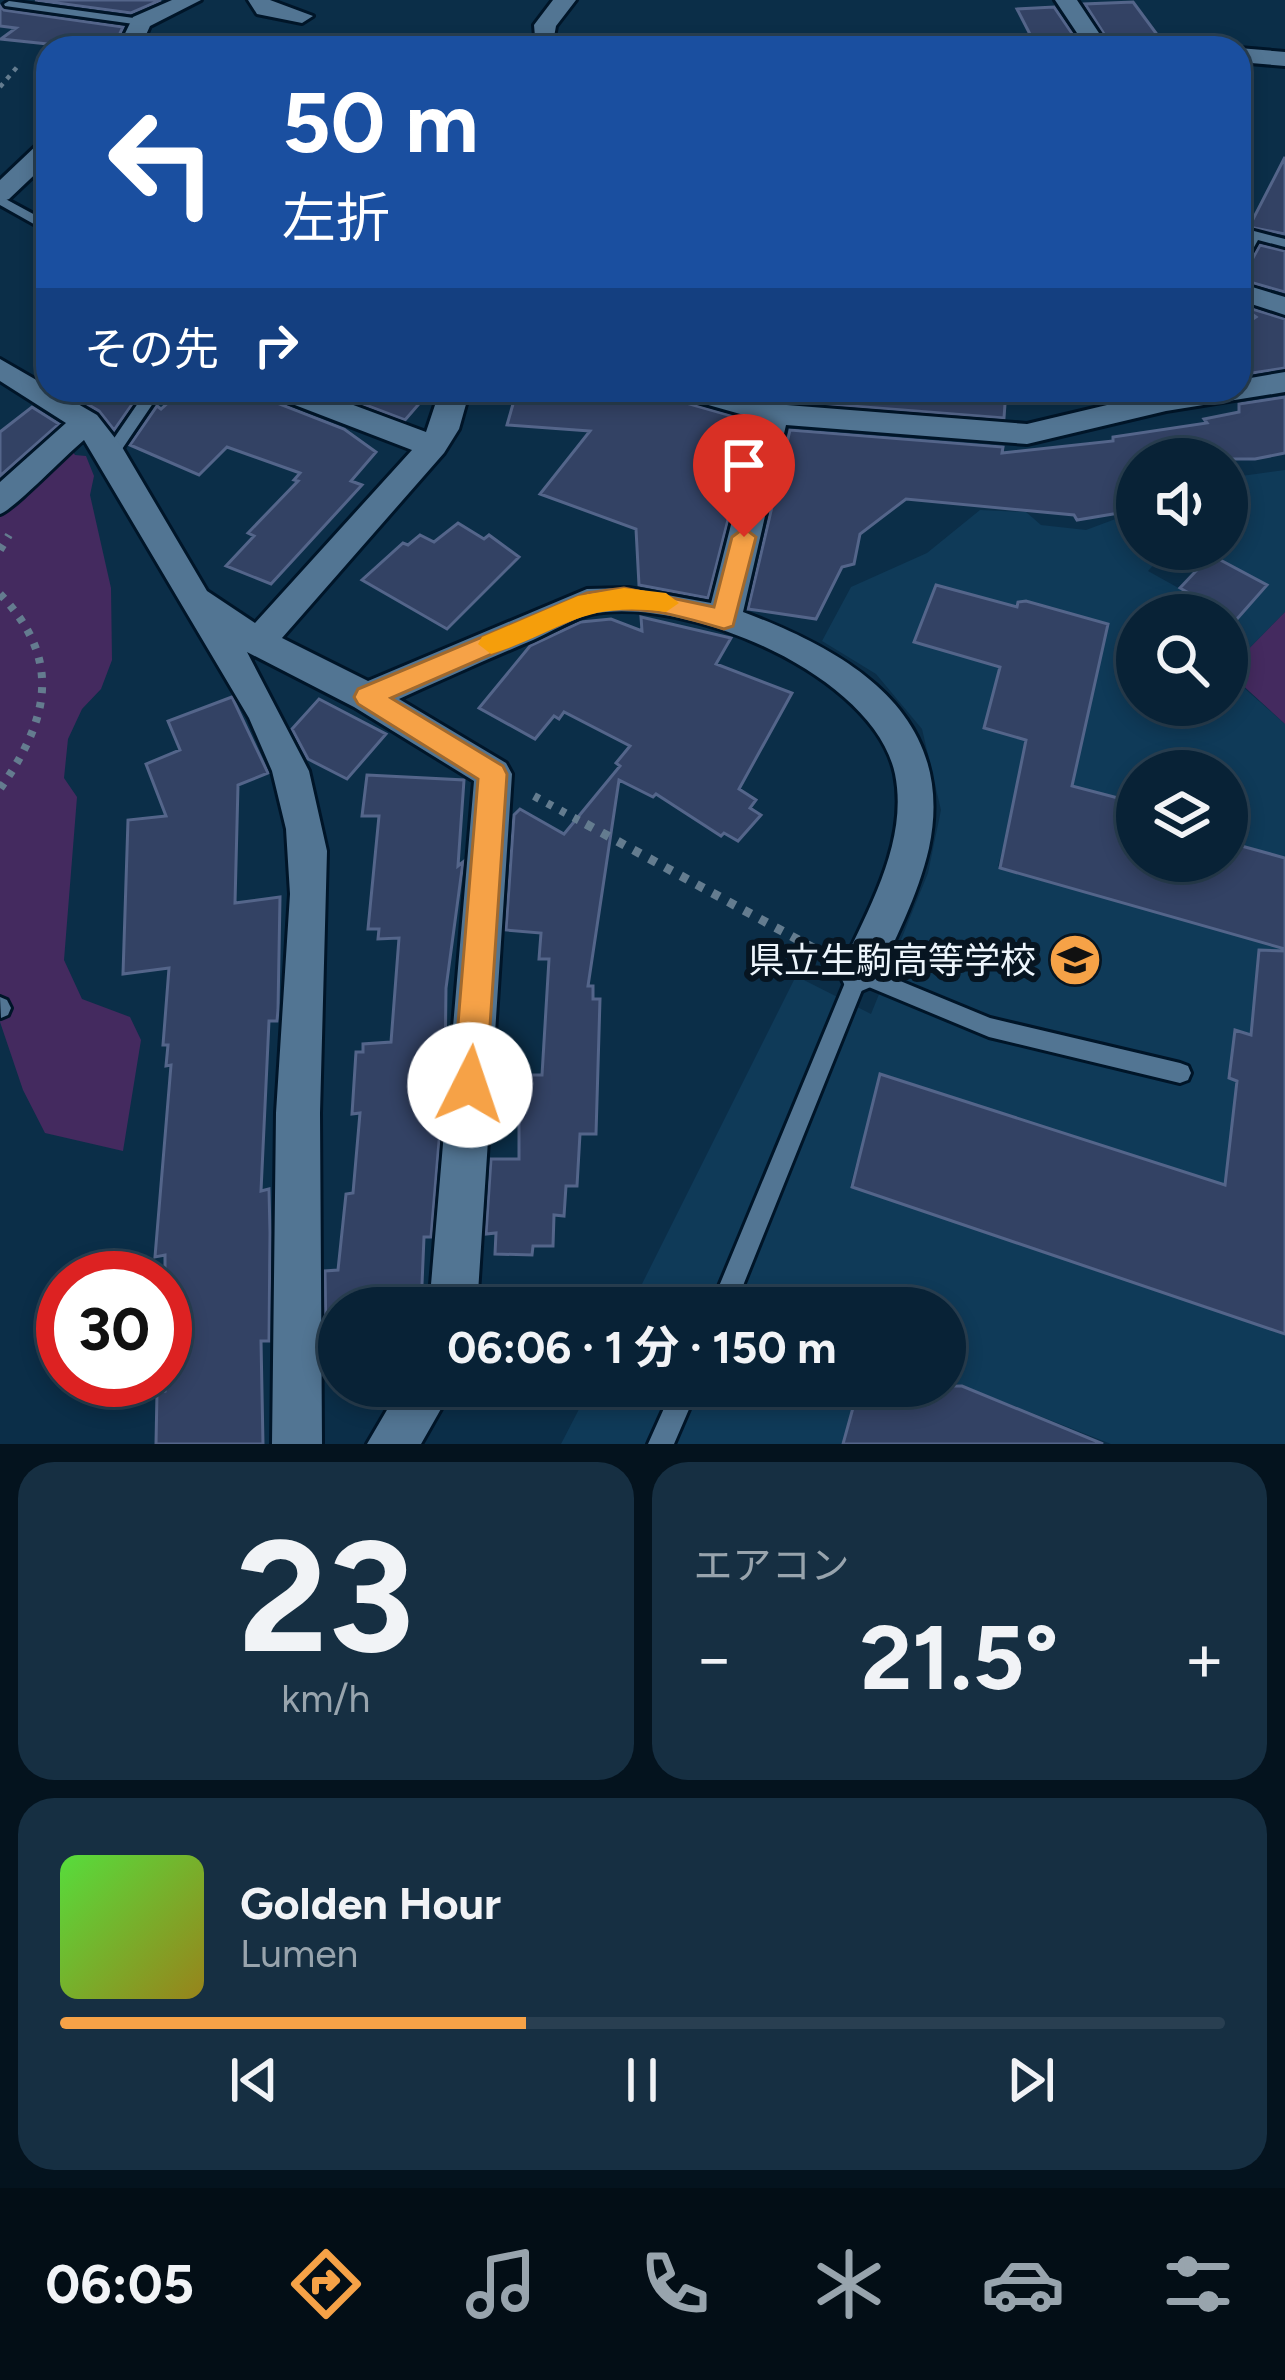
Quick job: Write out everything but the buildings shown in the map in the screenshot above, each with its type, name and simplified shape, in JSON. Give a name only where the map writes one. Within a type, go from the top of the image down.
[{"type":"street","points":[[135,36],[141,22],[190,0]]},
{"type":"street","points":[[259,0],[265,9],[302,16]]},
{"type":"street","points":[[547,36],[545,25],[565,0]]},
{"type":"street","points":[[1066,0],[1091,36]]},
{"type":"street","points":[[1251,57],[1285,59]]},
{"type":"street","points":[[0,197],[36,160]]},
{"type":"street","points":[[1251,294],[1285,306]]},
{"type":"street","points":[[0,368],[36,391]]},
{"type":"street","points":[[1251,386],[1285,382]]},
{"type":"street","points":[[54,402],[86,422],[111,454],[155,537],[262,706],[287,762],[305,828],[311,907],[302,1003],[297,1444]]},
{"type":"street","points":[[316,402],[433,446]]},
{"type":"street","points":[[258,642],[433,446],[452,402]]},
{"type":"street","points":[[732,402],[774,414],[1027,434],[1141,402]]},
{"type":"street","points":[[724,619],[774,414]]},
{"type":"street","points":[[0,503],[27,471],[86,422]]},
{"type":"street","points":[[367,697],[587,602],[624,597],[666,602],[724,619],[825,660],[890,721],[913,770],[915,814],[907,868],[859,973]]},
{"type":"street","points":[[195,600],[258,642],[367,697],[493,774],[455,1287]]},
{"type":"street","points":[[392,1444],[416,1407]]},
{"type":"lane","points":[[9,4],[141,22]]},
{"type":"lane","points":[[0,197],[36,220]]},
{"type":"lane","points":[[1251,240],[1254,235],[1285,243]]},
{"type":"lane","points":[[111,454],[147,402]]},
{"type":"lane","points":[[731,1287],[859,973],[989,1027],[1180,1073]]},
{"type":"lane","points":[[668,1438],[679,1407]]},
{"type":"path","points":[[0,87],[18,66]]},
{"type":"path","points":[[0,594],[24,614],[39,648],[44,682],[40,716],[25,752],[0,788]]},
{"type":"path","points":[[493,774],[859,973]]},
{"type":"shaded area","points":[[68,444],[75,455],[86,456],[94,476],[90,495],[111,588],[112,660],[101,689],[82,709],[68,739],[64,778],[77,797],[64,960],[82,999],[130,1017],[141,1040],[123,1151],[45,1133],[23,1090],[0,1022],[9,1005],[0,994],[0,512]]},
{"type":"shaded area","name":"県立生駒高等学校","points":[[1285,470],[1285,612],[1248,650],[1248,606],[1266,584],[1240,570],[1248,570],[1248,475]]},
{"type":"shaded area","name":"県立生駒高等学校","points":[[980,510],[1026,512],[1041,525],[1086,530],[1116,519],[1116,570],[1148,571],[1189,594],[1116,594],[1116,726],[1248,726],[1248,691],[1285,724],[1285,858],[1248,848],[1248,750],[1116,750],[1116,810],[1003,847],[998,866],[1285,949],[1285,964],[1259,957],[1250,1037],[1235,1030],[1229,1078],[1242,1082],[1228,1154],[1243,1189],[857,1161],[850,1186],[1285,1334],[1285,1444],[1111,1444],[966,1387],[966,1287],[640,1287],[796,976],[871,1014],[928,873],[941,810],[922,729],[876,674],[822,641],[851,587],[927,553]],"holes":[[[936,585],[986,599],[915,642]],[[1018,603],[1060,609],[1062,618],[984,728]]]},
{"type":"shaded area","points":[[1285,612],[1285,724],[1248,690],[1248,650]]},
{"type":"shaded area","points":[[580,1407],[853,1407],[843,1444],[561,1444]]},
{"type":"slow traffic","points":[[491,644],[587,602],[624,597],[666,603]]},
{"type":"place","name":"県立生駒高等学校","points":[[1075,960]]},
{"type":"route","points":[[470,1085],[493,774],[367,697],[587,602],[624,597],[666,602],[724,619],[744,537]]}]
